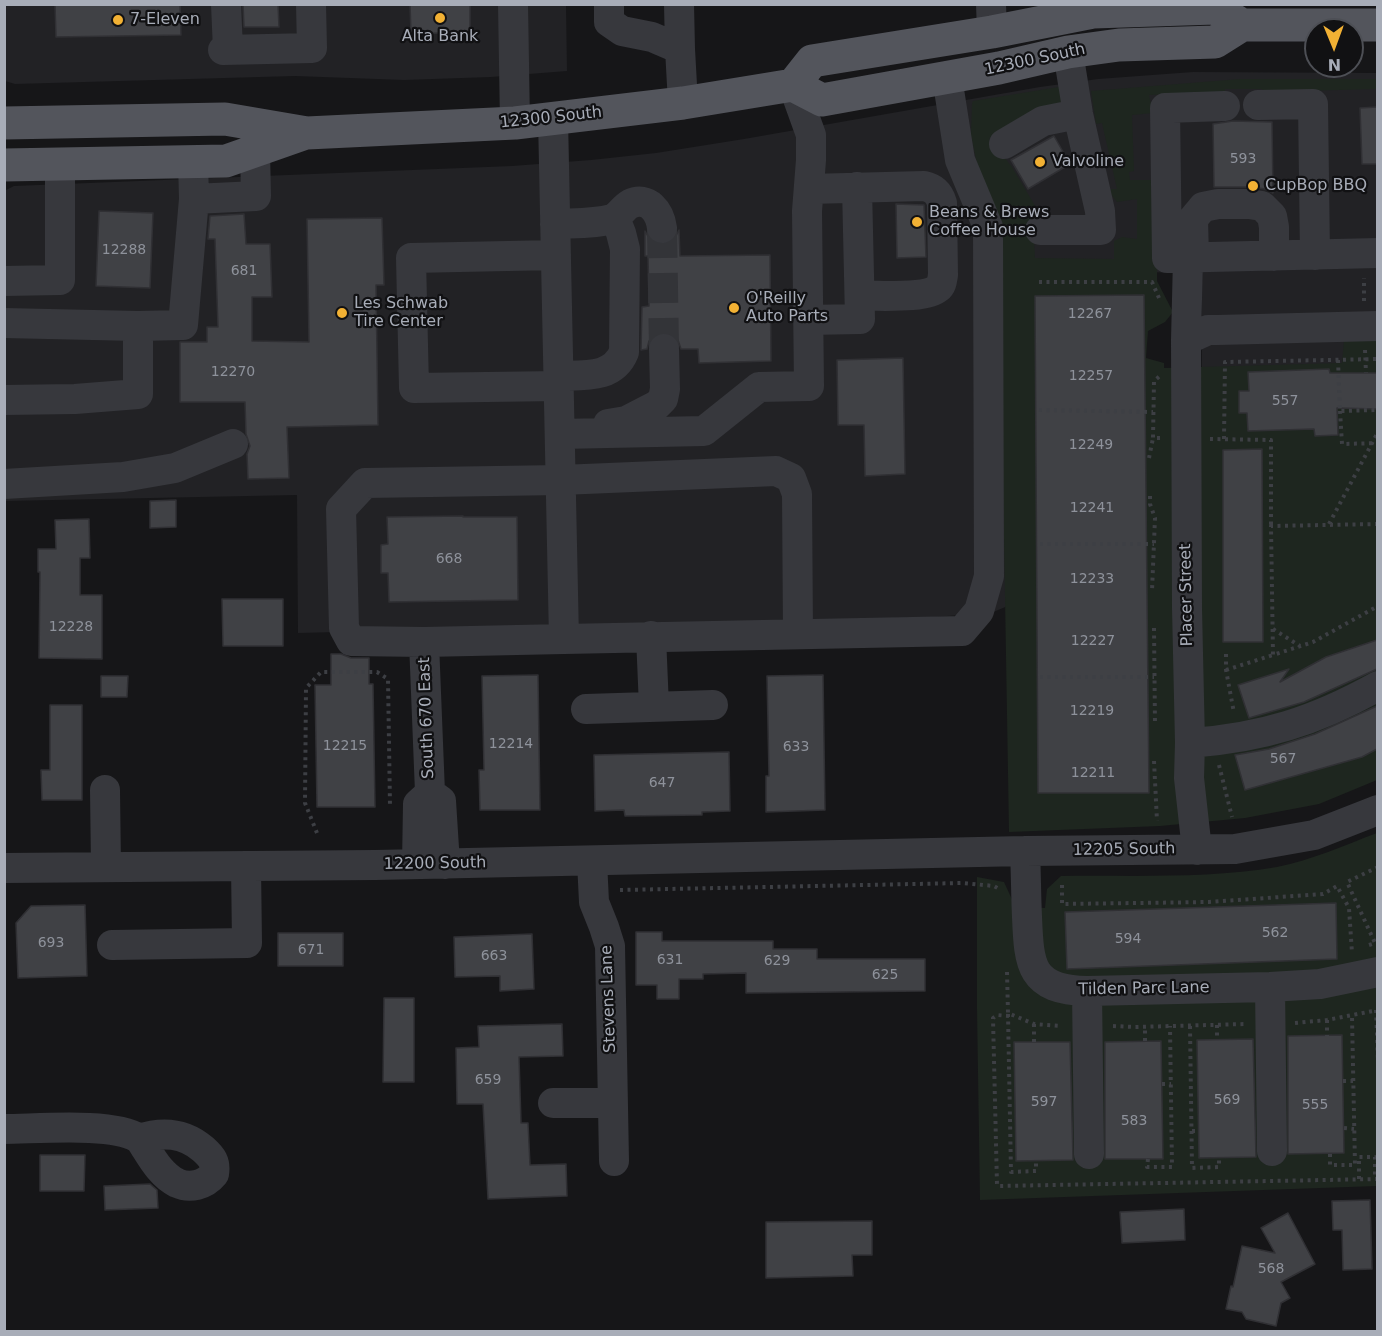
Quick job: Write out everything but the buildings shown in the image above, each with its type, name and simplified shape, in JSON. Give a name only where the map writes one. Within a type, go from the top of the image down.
[{"type":"main road","points":[[793,85],[812,61],[992,18],[1215,8],[1241,15],[1377,25]]},
{"type":"main road","name":"12300 South","points":[[4,123],[225,119],[307,133],[515,123],[682,103],[793,85],[822,100],[999,69],[1068,52],[1119,45],[1215,42],[1241,15]]},
{"type":"main road","name":"12300 South","points":[[4,165],[226,160],[307,133]]},
{"type":"street","points":[[226,4],[226,50],[312,48],[311,4]]},
{"type":"street","points":[[513,4],[515,123]]},
{"type":"street","points":[[609,4],[609,22],[622,31],[652,37],[680,49]]},
{"type":"street","points":[[679,4],[682,103]]},
{"type":"street","points":[[1040,230],[1101,230],[1100,211],[1078,114],[1068,52]]},
{"type":"street","points":[[798,633],[797,494],[792,478],[776,471],[561,480],[365,483],[341,509],[344,628],[351,640],[424,642],[962,631],[979,611],[989,576],[988,227],[960,160],[946,77]]},
{"type":"street","points":[[560,430],[704,431],[759,387],[809,386],[807,211],[811,135],[793,85]]},
{"type":"street","points":[[1258,105],[1312,104],[1315,255]]},
{"type":"street","points":[[1225,106],[1165,108],[1167,258],[1315,255],[1371,262]]},
{"type":"street","points":[[1004,144],[1043,121],[1078,114]]},
{"type":"street","points":[[553,118],[564,639]]},
{"type":"street","points":[[194,199],[256,196],[255,151]]},
{"type":"street","points":[[4,323],[183,325],[194,199],[193,161]]},
{"type":"street","points":[[4,281],[60,280],[60,164]]},
{"type":"street","points":[[808,320],[937,290],[942,283],[943,275],[942,203],[936,191],[924,186],[809,189]]},
{"type":"street","points":[[858,188],[860,307]]},
{"type":"street","points":[[555,224],[593,223],[615,218],[631,204],[648,204],[658,212],[662,228]]},
{"type":"street","name":"Placer Street","points":[[1197,850],[1189,778],[1187,608],[1186,340],[1194,219],[1203,207],[1218,204],[1262,206],[1272,216],[1274,256]]},
{"type":"street","points":[[556,255],[411,258],[414,388],[558,381],[610,371],[620,363],[624,352],[625,249],[615,218]]},
{"type":"street","points":[[1186,340],[1208,330],[1371,315]]},
{"type":"street","points":[[4,400],[75,399],[138,394],[138,326]]},
{"type":"street","points":[[560,430],[621,423],[657,405],[663,399],[665,389],[664,349]]},
{"type":"street","points":[[4,484],[133,475],[175,468],[233,444]]},
{"type":"street","points":[[651,636],[654,706]]},
{"type":"street","name":"South 670 East","points":[[424,642],[430,793],[441,801],[431,864]]},
{"type":"street","points":[[1190,743],[1245,737],[1299,723],[1332,710],[1377,686]]},
{"type":"street","points":[[586,709],[713,705]]},
{"type":"street","points":[[105,790],[106,867]]},
{"type":"street","name":"12205 South","points":[[864,856],[1025,851],[1235,849],[1314,835],[1377,810]]},
{"type":"street","name":"Tilden Parc Lane","points":[[1025,851],[1028,951],[1031,964],[1038,975],[1061,988],[1087,991],[1320,984],[1366,958]]},
{"type":"street","name":"12200 South","points":[[4,868],[431,864],[864,856]]},
{"type":"street","name":"Stevens Lane","points":[[592,861],[594,902],[610,946],[614,1161]]},
{"type":"street","points":[[112,945],[247,943],[246,866]]},
{"type":"street","points":[[1270,987],[1272,1151]]},
{"type":"street","points":[[1087,991],[1089,1154]]},
{"type":"street","points":[[553,1103],[612,1103]]},
{"type":"street","points":[[4,1129],[99,1129],[122,1132],[139,1139]]},
{"type":"path","points":[[1371,262],[1371,315]]},
{"type":"path","points":[[1039,282],[1152,282],[1162,304]]},
{"type":"path","points":[[1224,439],[1225,362],[1377,359]]},
{"type":"path","points":[[1338,360],[1342,444],[1377,443]]},
{"type":"path","points":[[1149,458],[1153,438],[1154,381],[1168,368]]},
{"type":"path","points":[[1039,410],[1153,411]]},
{"type":"path","points":[[1340,411],[1377,410]]},
{"type":"path","points":[[1328,525],[1377,432]]},
{"type":"path","points":[[1153,438],[1163,439]]},
{"type":"path","points":[[1206,439],[1271,440],[1273,656]]},
{"type":"path","points":[[1150,496],[1155,518],[1152,591]]},
{"type":"path","points":[[1271,526],[1377,524]]},
{"type":"path","points":[[1040,544],[1154,544]]},
{"type":"path","points":[[1226,670],[1313,642],[1377,606]]},
{"type":"path","points":[[1154,628],[1155,725]]},
{"type":"path","points":[[1273,629],[1300,646]]},
{"type":"path","points":[[1226,654],[1226,670],[1234,713]]},
{"type":"path","points":[[317,833],[305,803],[306,688],[321,672],[377,672],[388,679],[390,809]]},
{"type":"path","points":[[1040,677],[1154,677]]},
{"type":"path","points":[[1154,761],[1157,821]]},
{"type":"path","points":[[1218,761],[1232,817]]},
{"type":"path","points":[[1062,885],[1062,904],[1209,902],[1323,894],[1337,886],[1348,908],[1352,959],[1366,958],[1376,943],[1347,882],[1377,867]]},
{"type":"path","points":[[616,891],[963,883],[994,886],[1003,891],[1007,898]]},
{"type":"path","points":[[1290,1023],[1327,1020],[1377,1010],[1377,1060]]},
{"type":"path","points":[[1036,1160],[1036,1171],[1011,1172],[1010,1136],[1013,1107],[1008,1015],[996,1015],[993,1018],[997,1185],[999,1186],[1376,1179],[1375,1156],[1359,1157],[1359,1179]]},
{"type":"path","points":[[1330,1154],[1330,1165],[1355,1165],[1352,1016]]},
{"type":"path","points":[[1327,1020],[1327,1035]]},
{"type":"path","points":[[1034,1024],[1034,1042]]},
{"type":"path","points":[[1108,1026],[1253,1024]]},
{"type":"path","points":[[1217,1025],[1217,1040]]},
{"type":"path","points":[[1148,1159],[1147,1167],[1172,1167],[1170,1026]]},
{"type":"path","points":[[1190,1026],[1192,1168],[1219,1167],[1219,1158]]},
{"type":"path","points":[[1145,1027],[1145,1041]]},
{"type":"path","points":[[1343,1081],[1353,1081]]},
{"type":"path","points":[[1162,1084],[1171,1084]]},
{"type":"path","points":[[1191,1097],[1198,1097]]},
{"type":"path","points":[[1191,1103],[1198,1103]]},
{"type":"path","points":[[1344,1128],[1354,1129]]},
{"type":"path","points":[[1192,1131],[1199,1131]]},
{"type":"path","points":[[1010,1136],[1016,1135]]},
{"type":"shaded area","points":[[4,5],[566,5],[567,71],[491,77],[404,80],[295,76],[15,84],[5,81]]},
{"type":"shaded area","points":[[1193,72],[1304,73],[1304,78],[1364,78],[1364,73],[1377,73],[1377,446],[1202,442],[1202,273],[1007,270],[1010,605],[991,613],[933,617],[298,633],[297,495],[5,501],[4,191],[14,186],[512,166],[591,160],[656,153],[744,139],[1040,87],[1098,79]]},
{"type":"shaded area","points":[[1240,79],[1377,79],[1377,89],[1262,92],[1262,89],[1225,89],[1225,92],[1149,95],[1153,113],[1132,115],[1134,171],[1129,172],[1130,180],[1157,180],[1157,281],[1173,312],[1165,322],[1148,331],[1146,358],[1164,363],[1164,368],[1342,363],[1344,340],[1377,338],[1377,780],[1319,804],[1245,818],[1160,826],[1009,832],[999,244],[971,135],[972,104],[973,101],[1059,87],[1065,101],[1041,109],[989,138],[1012,167],[1037,209],[1028,223],[1034,240],[1035,258],[1114,259],[1114,241],[1122,237],[1137,239],[1137,199],[1117,202],[1110,193],[1111,189],[1117,189],[1102,123],[1096,124],[1091,91]]},
{"type":"shaded area","points":[[1377,833],[1377,1186],[980,1200],[977,877],[1004,882],[1015,906],[1045,908],[1047,889],[1061,876],[1170,876],[1251,871],[1303,860]]},
{"type":"tunnel","points":[[662,228],[664,349]]},
{"type":"place","name":"Alta Bank","points":[[440,18]]},
{"type":"place","name":"7-Eleven","points":[[118,20]]},
{"type":"place","name":"Valvoline","points":[[1040,162]]},
{"type":"place","name":"CupBop BBQ","points":[[1253,186]]},
{"type":"place","name":"Beans & Brews Coffee House","points":[[917,222]]},
{"type":"place","name":"O'Reilly Auto Parts","points":[[734,308]]},
{"type":"place","name":"Les Schwab Tire Center","points":[[342,313]]}]
